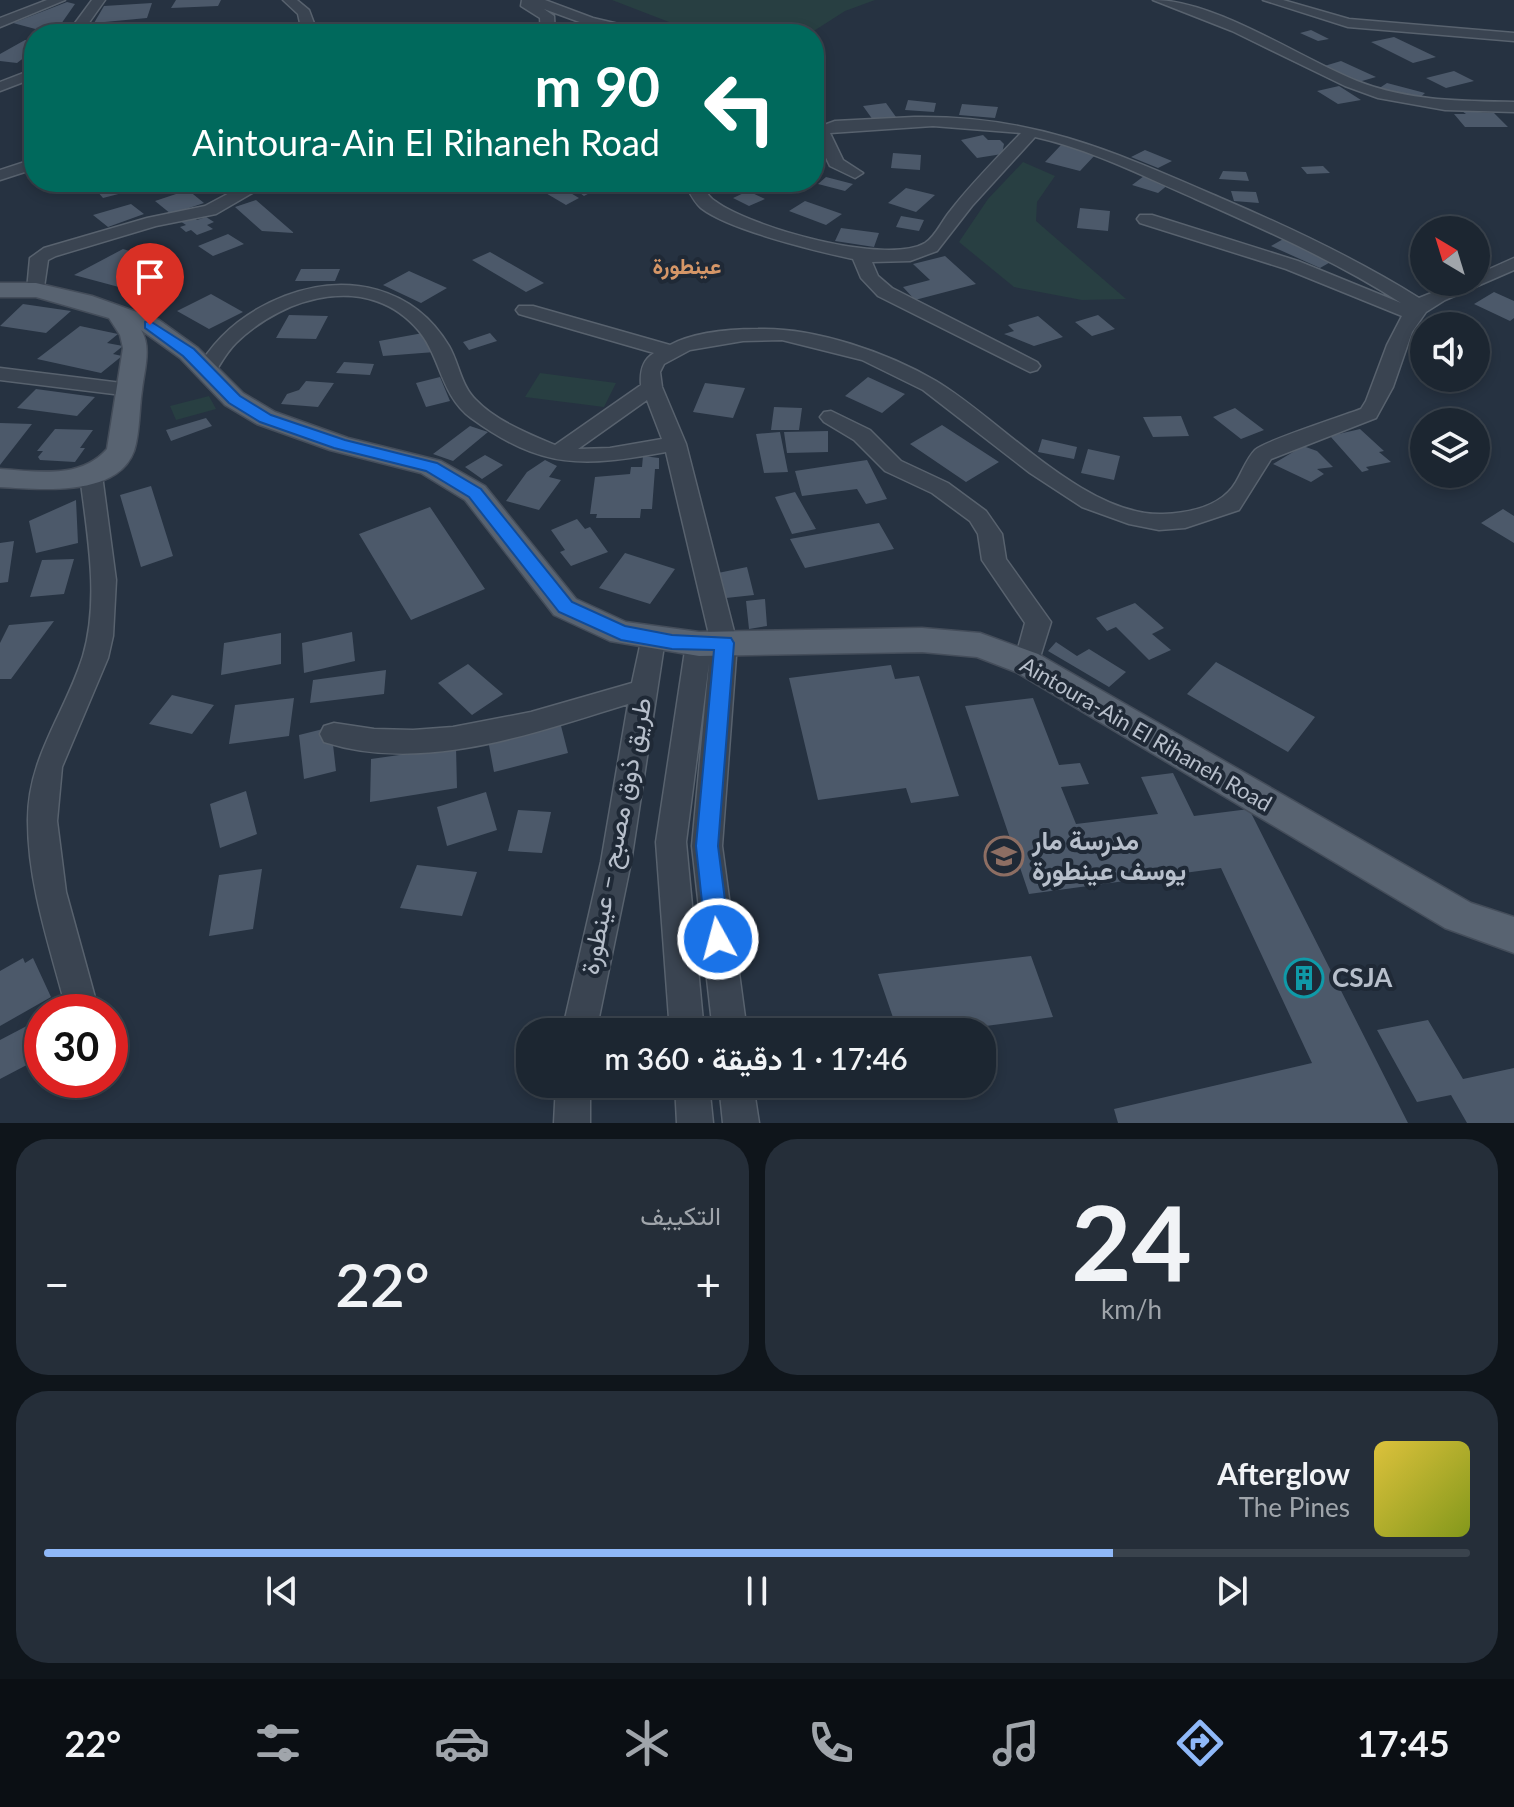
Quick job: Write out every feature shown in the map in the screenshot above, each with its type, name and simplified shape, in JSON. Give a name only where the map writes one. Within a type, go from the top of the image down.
[{"type":"main road","name":"Aintoura-Ain El Rihaneh Road","points":[[0,290],[36,290],[117,312],[171,338],[234,399],[266,418],[340,444],[431,467],[442,473],[475,493],[565,607],[621,633],[652,639],[712,643],[922,640],[980,645],[1027,663],[1459,916],[1514,935]]},
{"type":"main road","points":[[0,478],[68,480],[91,475],[104,468],[120,451],[135,348],[132,335],[117,312]]},
{"type":"street","points":[[0,23],[59,0]]},
{"type":"street","points":[[81,24],[99,0]]},
{"type":"street","points":[[289,0],[304,13],[304,24]]},
{"type":"street","points":[[1159,0],[1237,28],[1350,83],[1383,95],[1431,104],[1514,107]]},
{"type":"street","points":[[1269,0],[1348,23],[1514,37]]},
{"type":"street","points":[[547,24],[547,16],[526,3],[569,6],[590,21],[606,24]]},
{"type":"street","points":[[0,87],[24,77]]},
{"type":"street","points":[[824,130],[835,126],[910,121],[995,124],[1105,153],[1353,265],[1417,312]]},
{"type":"street","points":[[698,192],[704,202],[719,212],[834,251],[861,256],[902,256],[931,247],[982,184],[1031,132]]},
{"type":"street","points":[[824,137],[836,163],[855,173]]},
{"type":"street","points":[[0,175],[24,167]]},
{"type":"street","points":[[36,290],[39,258],[50,252],[117,231],[210,210],[244,192]]},
{"type":"street","points":[[1146,219],[1292,265],[1417,312],[1448,296]]},
{"type":"street","points":[[861,256],[870,278],[885,292],[1030,366]]},
{"type":"street","points":[[1490,275],[1514,263]]},
{"type":"street","points":[[205,373],[222,344],[272,309],[316,291],[336,288],[369,291],[389,297],[411,311],[426,326],[449,366],[457,393],[476,411],[558,453],[607,455],[675,444]]},
{"type":"street","points":[[526,310],[670,351]]},
{"type":"street","points":[[728,1018],[707,846],[712,643],[675,444],[652,387],[650,372],[656,360],[670,351],[723,336],[782,334],[869,356],[930,386],[1038,468],[1090,502],[1137,519],[1159,522],[1185,520],[1231,505],[1263,454],[1369,413],[1378,402],[1391,360],[1410,321]]},
{"type":"street","points":[[0,374],[130,390]]},
{"type":"street","points":[[558,453],[652,387]]},
{"type":"street","points":[[831,417],[862,435],[893,466],[940,488],[978,516],[990,534],[994,560],[1038,622],[1027,663]]},
{"type":"street","points":[[78,994],[51,892],[42,821],[48,767],[95,658],[100,636],[104,580],[91,475]]},
{"type":"street","name":"طريق ذوق مصبح – عينطورة","points":[[582,1018],[616,862],[652,639]]},
{"type":"street","points":[[686,1018],[671,842],[712,643]]},
{"type":"street","points":[[334,734],[360,740],[388,741],[454,738],[533,721],[645,689]]},
{"type":"street","points":[[572,1123],[573,1098]]},
{"type":"street","points":[[693,1098],[695,1123]]},
{"type":"street","points":[[738,1098],[741,1123]]},
{"type":"green space","points":[[612,0],[875,0],[845,11],[824,24],[674,24]]},
{"type":"green space","points":[[1023,162],[1055,176],[1037,202],[1036,221],[1126,299],[1082,300],[1014,287],[959,242],[988,199]]},
{"type":"green space","points":[[540,373],[616,383],[604,407],[525,397]]},
{"type":"green space","points":[[209,396],[216,409],[176,420],[170,406]]},
{"type":"building","points":[[176,0],[221,0],[218,6],[171,8]]},
{"type":"building","points":[[67,2],[75,4],[61,24],[24,26],[13,23]]},
{"type":"building","points":[[152,3],[147,18],[94,23],[104,6]]},
{"type":"building","points":[[1311,30],[1329,39],[1318,41],[1300,33]]},
{"type":"building","points":[[1394,37],[1436,57],[1413,63],[1371,42]]},
{"type":"building","points":[[24,41],[24,58],[17,63],[0,61],[0,54]]},
{"type":"building","points":[[1341,61],[1376,77],[1355,83],[1321,67]]},
{"type":"building","points":[[1454,71],[1474,81],[1446,88],[1426,78]]},
{"type":"building","points":[[1387,83],[1425,93],[1416,101],[1378,89]]},
{"type":"building","points":[[1339,86],[1361,100],[1338,104],[1317,91]]},
{"type":"building","points":[[908,100],[936,103],[934,112],[905,110]]},
{"type":"building","points":[[886,103],[896,117],[873,120],[863,106]]},
{"type":"building","points":[[962,104],[998,107],[995,118],[959,115]]},
{"type":"building","points":[[1462,111],[1494,113],[1508,127],[1465,127],[1454,114],[1466,114]]},
{"type":"building","points":[[983,135],[988,140],[1000,140],[1004,144],[1002,154],[977,158],[961,140]]},
{"type":"building","points":[[1061,145],[1096,154],[1080,171],[1045,162]]},
{"type":"building","points":[[1145,150],[1172,161],[1158,168],[1131,157]]},
{"type":"building","points":[[893,153],[921,155],[920,170],[891,168]]},
{"type":"building","points":[[1323,166],[1330,173],[1307,174],[1301,167]]},
{"type":"building","points":[[1223,171],[1246,172],[1249,181],[1219,179]]},
{"type":"building","points":[[1144,176],[1169,184],[1158,193],[1132,185]]},
{"type":"building","points":[[824,179],[853,184],[845,191],[824,186]]},
{"type":"building","points":[[906,188],[935,195],[916,212],[888,203]]},
{"type":"building","points":[[1231,191],[1256,192],[1259,203],[1234,201]]},
{"type":"building","points":[[98,192],[126,192],[103,198]]},
{"type":"building","points":[[190,192],[204,203],[171,214],[155,201]]},
{"type":"building","points":[[544,192],[569,192],[579,198],[566,205]]},
{"type":"building","points":[[750,192],[765,199],[749,206],[733,198]]},
{"type":"building","points":[[256,200],[294,233],[262,231],[235,207]]},
{"type":"building","points":[[805,201],[842,214],[826,225],[789,211]]},
{"type":"building","points":[[131,204],[144,214],[108,227],[93,215]]},
{"type":"building","points":[[1080,208],[1110,211],[1108,231],[1077,228]]},
{"type":"building","points":[[901,216],[924,220],[919,231],[896,227]]},
{"type":"building","points":[[192,217],[197,220],[206,217],[214,222],[207,225],[213,229],[197,235],[191,230],[186,232],[180,227],[186,225],[180,221]]},
{"type":"building","points":[[841,228],[879,233],[874,247],[835,241]]},
{"type":"building","points":[[228,234],[244,244],[213,256],[198,246]]},
{"type":"building","points":[[1285,238],[1334,260],[1320,268],[1271,246]]},
{"type":"building","points":[[123,249],[175,265],[130,290],[74,275]]},
{"type":"building","points":[[490,252],[544,283],[526,292],[472,260]]},
{"type":"building","points":[[945,256],[976,284],[915,300],[903,287],[930,280],[913,264]]},
{"type":"building","points":[[301,269],[340,269],[335,281],[295,281]]},
{"type":"building","points":[[409,271],[447,288],[421,303],[383,285]]},
{"type":"building","points":[[1494,292],[1514,301],[1514,318],[1510,321],[1474,304]]},
{"type":"building","points":[[211,294],[243,312],[209,329],[177,311]]},
{"type":"building","points":[[23,304],[71,311],[46,333],[0,326]]},
{"type":"building","points":[[289,315],[328,316],[316,339],[276,338]]},
{"type":"building","points":[[1098,315],[1115,329],[1092,336],[1075,322]]},
{"type":"building","points":[[1038,316],[1063,337],[1034,346],[1004,334],[1014,331],[1008,325]]},
{"type":"building","points":[[80,326],[118,334],[107,343],[123,346],[113,354],[122,356],[101,373],[37,359]]},
{"type":"building","points":[[423,333],[435,352],[383,356],[379,341]]},
{"type":"building","points":[[490,333],[497,341],[469,350],[463,342]]},
{"type":"building","points":[[344,362],[374,364],[370,375],[336,373]]},
{"type":"building","points":[[440,377],[450,401],[426,407],[416,383]]},
{"type":"building","points":[[868,377],[905,394],[882,413],[845,396]]},
{"type":"building","points":[[306,381],[334,383],[318,407],[281,404],[287,394],[299,390]]},
{"type":"building","points":[[705,383],[745,388],[733,418],[693,412]]},
{"type":"building","points":[[36,389],[95,397],[77,416],[17,408]]},
{"type":"building","points":[[774,407],[802,408],[799,430],[771,430]]},
{"type":"building","points":[[1235,408],[1264,430],[1241,439],[1213,417]]},
{"type":"building","points":[[1181,416],[1189,436],[1153,437],[1143,417]]},
{"type":"building","points":[[206,418],[212,426],[171,441],[166,430]]},
{"type":"building","points":[[0,423],[32,424],[0,465]]},
{"type":"building","points":[[942,425],[999,462],[966,482],[910,444]]},
{"type":"building","points":[[470,426],[488,432],[453,461],[433,454]]},
{"type":"building","points":[[55,429],[93,430],[80,448],[85,448],[75,462],[40,460],[38,457],[43,451],[37,451]]},
{"type":"building","points":[[1360,429],[1384,451],[1379,452],[1391,462],[1366,467],[1369,470],[1362,472],[1330,436]]},
{"type":"building","points":[[828,431],[828,452],[787,453],[784,432]]},
{"type":"building","points":[[780,432],[788,472],[764,473],[756,434]]},
{"type":"building","points":[[1042,439],[1077,447],[1074,459],[1038,452]]},
{"type":"building","points":[[1303,446],[1317,451],[1333,467],[1317,469],[1324,474],[1311,482],[1273,464]]},
{"type":"building","points":[[1088,449],[1120,456],[1114,480],[1081,473]]},
{"type":"building","points":[[485,455],[503,465],[482,479],[465,467]]},
{"type":"building","points":[[643,456],[659,458],[659,469],[655,469],[652,509],[641,509],[640,518],[596,518],[597,514],[590,514],[595,477],[630,474],[631,467],[642,467]]},
{"type":"building","points":[[545,460],[557,466],[549,477],[561,480],[539,510],[506,501],[527,472]]},
{"type":"building","points":[[867,460],[887,499],[866,504],[857,489],[802,496],[795,471]]},
{"type":"building","points":[[151,486],[173,556],[141,567],[120,495]]},
{"type":"building","points":[[795,492],[816,529],[792,534],[775,497]]},
{"type":"building","points":[[76,500],[78,543],[36,553],[29,521]]},
{"type":"building","points":[[430,507],[485,589],[411,620],[359,534]]},
{"type":"building","points":[[1503,509],[1514,516],[1514,543],[1481,523]]},
{"type":"building","points":[[577,519],[585,529],[590,527],[608,552],[571,566],[560,552],[565,550],[551,530]]},
{"type":"building","points":[[879,523],[894,549],[805,568],[790,539]]},
{"type":"building","points":[[14,541],[8,582],[0,583],[0,543]]},
{"type":"building","points":[[625,553],[675,569],[650,604],[599,588]]},
{"type":"building","points":[[74,559],[64,594],[30,597],[42,560]]},
{"type":"building","points":[[747,567],[754,595],[726,598],[718,573]]},
{"type":"building","points":[[765,599],[767,626],[749,629],[746,601]]},
{"type":"building","points":[[1135,603],[1164,628],[1152,634],[1171,650],[1149,660],[1116,627],[1107,631],[1096,618]]},
{"type":"building","points":[[54,621],[11,679],[0,679],[0,643],[9,625]]},
{"type":"building","points":[[352,632],[355,661],[304,673],[302,643]]},
{"type":"building","points":[[281,633],[281,664],[221,675],[224,643]]},
{"type":"building","points":[[1056,642],[1077,656],[1089,649],[1126,672],[1109,687],[1048,651]]},
{"type":"building","points":[[1216,662],[1315,717],[1288,752],[1187,694]]},
{"type":"building","points":[[468,664],[503,694],[472,715],[438,683]]},
{"type":"building","points":[[891,665],[895,679],[919,676],[959,796],[911,803],[906,788],[818,800],[789,678]]},
{"type":"building","points":[[386,670],[384,694],[310,703],[313,680]]},
{"type":"building","points":[[172,695],[214,705],[192,734],[149,724]]},
{"type":"building","points":[[294,698],[289,736],[229,744],[235,705]]},
{"type":"building","name":"CSJA","points":[[1033,698],[1059,765],[1080,763],[1089,784],[1061,787],[1076,824],[1158,814],[1141,777],[1173,773],[1194,816],[1249,809],[1408,1123],[1118,1123],[1114,1109],[1312,1063],[1221,868],[1029,894],[965,706]]},
{"type":"building","points":[[560,722],[568,753],[494,772],[488,740]]},
{"type":"building","points":[[331,727],[336,771],[304,779],[299,735]]},
{"type":"building","points":[[456,747],[457,788],[370,802],[371,759]]},
{"type":"building","points":[[246,791],[257,834],[220,848],[210,804]]},
{"type":"building","points":[[486,792],[497,830],[447,846],[437,807]]},
{"type":"building","points":[[518,810],[551,812],[542,853],[508,851]]},
{"type":"building","points":[[417,865],[477,872],[462,916],[400,908]]},
{"type":"building","points":[[262,869],[253,929],[209,936],[219,875]]},
{"type":"building","points":[[1031,956],[1053,1017],[996,1025],[996,1018],[893,1018],[878,974]]},
{"type":"building","points":[[23,958],[25,963],[33,958],[50,994],[24,994],[24,1012],[0,1026],[0,971]]},
{"type":"building","points":[[1428,1020],[1463,1079],[1514,1068],[1514,1123],[1467,1123],[1451,1095],[1417,1102],[1377,1030]]},
{"type":"building","points":[[24,1027],[24,1066],[0,1079],[0,1040]]},
{"type":"place","name":"مدرسة مار يوسف عينطورة","points":[[1004,856]]},
{"type":"place","name":"CSJA","points":[[1304,978]]},
{"type":"district","name":"عينطورة","points":[[687,266]]},
{"type":"route","points":[[150,325],[189,353],[205,373],[234,399],[266,418],[340,444],[431,467],[475,493],[565,607],[621,633],[672,642],[724,643],[707,846],[718,939]]}]
